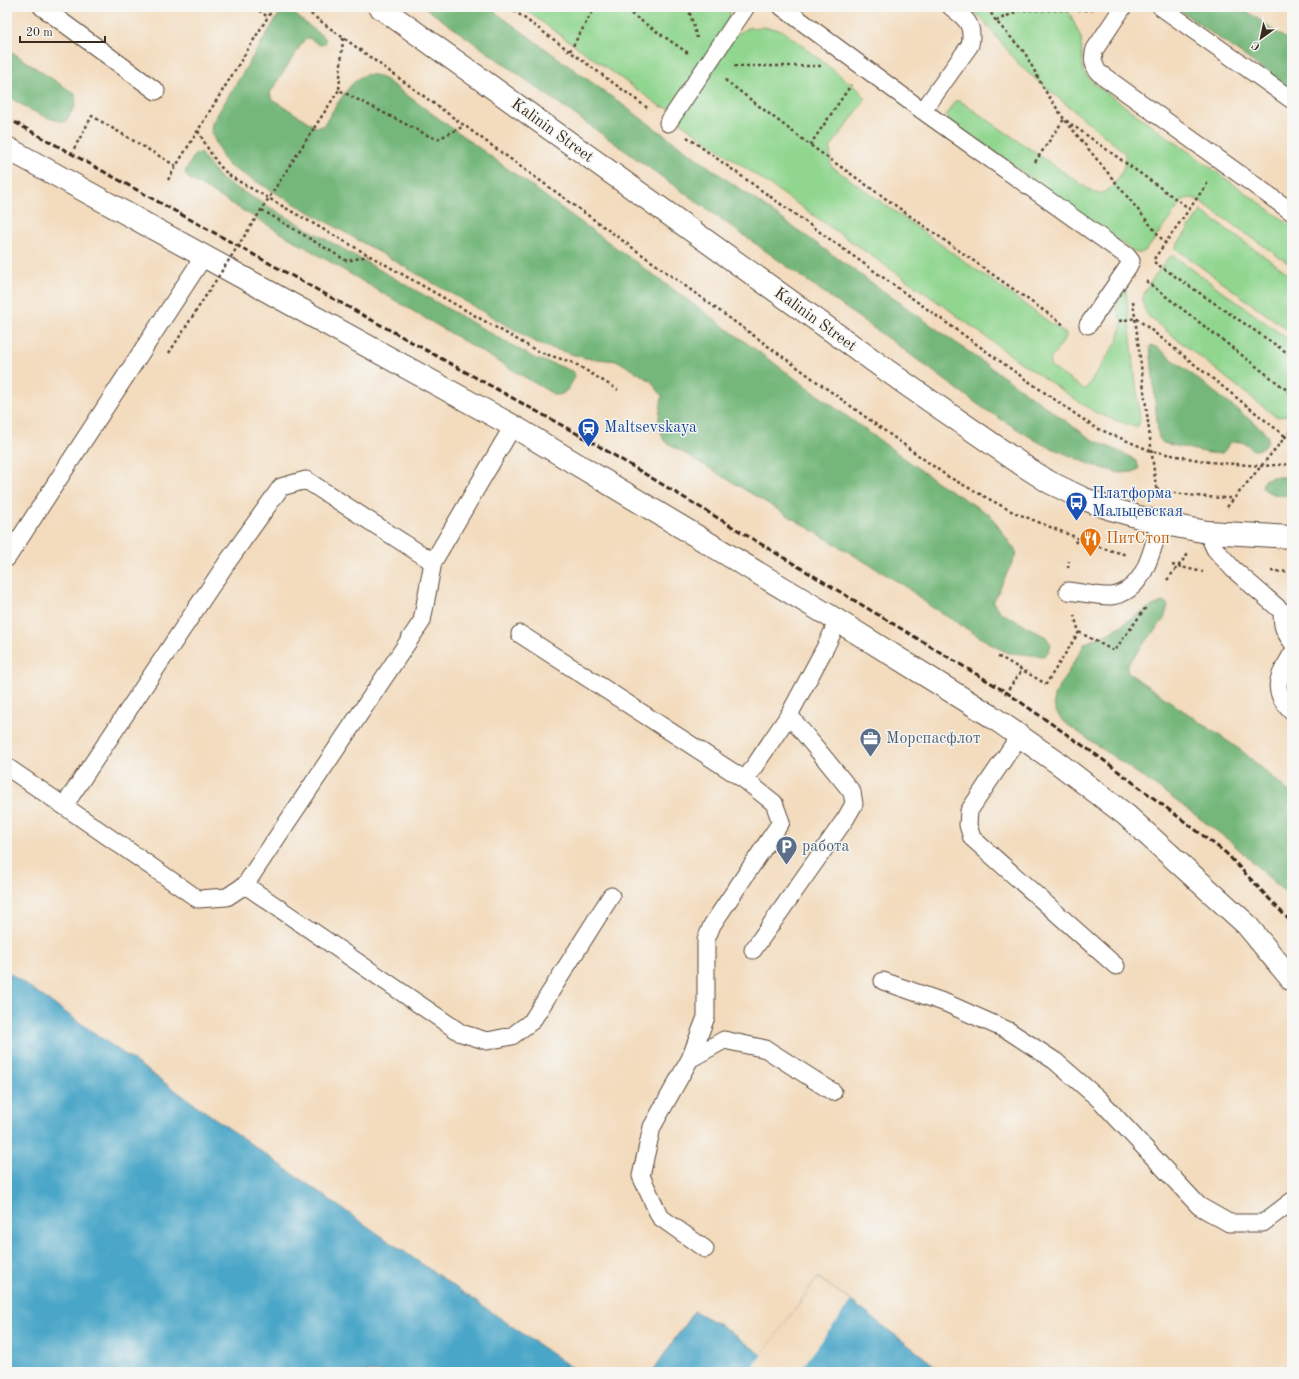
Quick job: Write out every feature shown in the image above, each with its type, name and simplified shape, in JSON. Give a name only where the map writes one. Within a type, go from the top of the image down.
[{"type":"street","name":"Kalinin Street","points":[[380,7],[903,382],[1049,482],[1082,498],[1111,509],[1160,523],[1206,532],[1292,537]]},
{"type":"street","points":[[7,148],[514,426],[838,621],[1020,735],[1126,815],[1246,924],[1292,980]]},
{"type":"lane","points":[[42,7],[156,91]]},
{"type":"lane","points":[[668,123],[746,7]]},
{"type":"lane","points":[[782,7],[923,111],[1128,256],[1130,261],[1128,267],[1088,325]]},
{"type":"lane","points":[[923,111],[970,46],[972,34],[965,17],[951,7]]},
{"type":"lane","points":[[1161,7],[1292,100]]},
{"type":"lane","points":[[1120,8],[1092,56],[1093,64],[1098,72],[1292,212]]},
{"type":"lane","points":[[7,558],[204,256]]},
{"type":"lane","points":[[7,767],[198,899],[227,897],[245,885],[422,621],[433,562],[514,426]]},
{"type":"lane","points":[[64,806],[226,564],[281,487],[306,480],[433,562]]},
{"type":"lane","points":[[1068,591],[1111,596],[1126,592],[1137,582],[1149,560],[1160,523]]},
{"type":"lane","points":[[1206,532],[1215,549],[1233,569],[1287,616],[1282,623],[1284,631],[1292,642]]},
{"type":"lane","points":[[745,780],[789,715],[838,621]]},
{"type":"lane","points":[[520,634],[745,780],[774,803],[781,822],[712,925],[706,940],[706,1016],[690,1059],[652,1127],[641,1176],[660,1217],[705,1249]]},
{"type":"lane","points":[[1292,654],[1282,671],[1278,685],[1279,694],[1292,711]]},
{"type":"lane","points":[[753,950],[846,818],[854,804],[852,792],[789,715]]},
{"type":"lane","points":[[1020,735],[969,811],[968,825],[972,838],[1116,966]]},
{"type":"lane","points":[[245,885],[462,1033],[487,1041],[512,1036],[532,1021],[611,896]]},
{"type":"lane","points":[[883,981],[946,1003],[1009,1031],[1055,1061],[1100,1100],[1199,1206],[1229,1223],[1263,1223],[1292,1201]]},
{"type":"lane","points":[[690,1059],[724,1040],[766,1049],[833,1092]]},
{"type":"path","points":[[254,7],[268,17]]},
{"type":"path","points":[[168,180],[274,7]]},
{"type":"path","points":[[300,7],[947,476],[1011,512],[1102,548],[1178,566],[1164,585]]},
{"type":"path","points":[[509,7],[668,123],[1094,427],[1151,451],[1209,462],[1261,466],[1292,464]]},
{"type":"path","points":[[570,51],[595,7]]},
{"type":"path","points":[[688,7],[706,65],[824,66]]},
{"type":"path","points":[[1120,8],[1020,10],[996,21],[1025,53],[1064,119],[1165,243],[1223,161]]},
{"type":"path","points":[[169,353],[339,90],[343,38]]},
{"type":"path","points":[[864,67],[810,145],[1072,330],[1082,331],[1088,325]]},
{"type":"path","points":[[339,90],[431,137],[438,139],[464,126]]},
{"type":"path","points":[[85,128],[92,116],[176,166]]},
{"type":"path","points":[[1039,156],[1064,119]]},
{"type":"path","points":[[1064,119],[1190,208]]},
{"type":"path","points":[[198,131],[217,164],[232,178],[539,352],[574,363],[618,390]]},
{"type":"path","points":[[262,210],[347,261],[369,256]]},
{"type":"path","points":[[1153,261],[1292,356]]},
{"type":"path","points":[[1128,267],[1136,318],[1156,489],[1182,495],[1208,498],[1234,498],[1292,429]]},
{"type":"path","points":[[1128,267],[1292,394]]},
{"type":"path","points":[[1136,318],[1286,436]]},
{"type":"path","points":[[1075,543],[1078,538]]},
{"type":"path","points":[[1073,612],[1079,632],[1114,651],[1150,603]]},
{"type":"path","points":[[998,658],[1002,658],[1046,684],[1079,632]]},
{"type":"green space","points":[[424,7],[488,7],[660,132],[1091,439],[1129,456],[1137,462],[1139,469],[1133,472],[1120,473],[1092,465],[1040,443],[983,408]]},
{"type":"green space","points":[[521,7],[730,7],[730,14],[727,27],[671,109],[660,106]]},
{"type":"green space","points":[[967,7],[1067,7],[1081,38],[1083,71],[1094,84],[1292,226],[1292,266],[1200,201],[1192,198],[1184,199],[1144,252],[1136,253],[948,119],[946,115],[955,101],[960,101],[1094,193],[1103,193],[1109,189],[1117,180],[1125,163],[1124,152],[1021,67],[981,18]]},
{"type":"green space","points":[[1175,7],[1241,7],[1292,43],[1292,90]]},
{"type":"green space","points":[[285,11],[293,13],[325,38],[326,42],[320,45],[309,38],[304,40],[270,93],[272,99],[316,127],[323,126],[347,89],[359,78],[365,75],[371,75],[386,80],[937,482],[990,515],[1017,553],[993,602],[1000,612],[1046,637],[1051,644],[1049,651],[1044,656],[1008,653],[996,647],[930,606],[905,586],[664,441],[658,424],[662,396],[651,381],[618,361],[585,358],[541,345],[229,166],[224,160],[211,132],[212,123],[279,14]]},
{"type":"green space","points":[[762,27],[782,30],[861,92],[865,100],[830,148],[831,166],[1066,334],[1066,337],[1050,360],[1050,366],[1083,389],[1086,389],[1118,340],[1122,322],[1114,304],[1115,298],[1123,290],[1126,291],[1140,421],[1138,426],[1135,427],[1096,413],[1020,362],[948,309],[681,123],[680,114],[732,37],[747,28]]},
{"type":"green space","points":[[7,49],[75,94],[76,105],[65,122],[42,115],[7,96]]},
{"type":"green space","points":[[200,153],[219,177],[229,184],[536,359],[574,372],[575,377],[570,386],[562,394],[555,395],[188,178],[185,172],[195,154]]},
{"type":"green space","points":[[1201,211],[1292,276],[1292,333],[1175,248]]},
{"type":"green space","points":[[1174,256],[1292,342],[1292,410],[1287,415],[1283,417],[1275,416],[1149,317],[1143,306],[1146,289],[1169,257]]},
{"type":"green space","points":[[1151,345],[1158,348],[1263,430],[1267,434],[1268,438],[1265,446],[1258,450],[1254,450],[1244,443],[1234,442],[1229,443],[1224,452],[1217,454],[1163,443],[1159,438],[1158,433]]},
{"type":"green space","points":[[1272,477],[1292,477],[1292,496],[1272,494],[1265,490],[1262,487],[1264,480]]},
{"type":"green space","points":[[1162,602],[1166,603],[1168,606],[1164,619],[1127,665],[1127,671],[1242,751],[1292,794],[1292,899],[1230,841],[1167,794],[1068,725],[1056,712],[1054,696],[1085,643],[1111,632],[1148,608]]},
{"type":"water","points":[[7,971],[354,1217],[578,1372],[7,1372]]},
{"type":"water","points":[[818,1278],[851,1301],[943,1372],[652,1372],[694,1311],[722,1326],[762,1355]]},
{"type":"pier","points":[[818,1278],[851,1301],[799,1372],[749,1372]]},
{"type":"railway","points":[[7,118],[592,442],[1006,692],[1102,759],[1226,853],[1292,923]]},
{"type":"place","name":"Maltsevskaya","points":[[589,448]]},
{"type":"place","name":"Платформа Мальцевская","points":[[1076,522]]},
{"type":"place","name":"ПитСтоп","points":[[1090,558]]},
{"type":"place","name":"Морспасфлот","points":[[870,758]]},
{"type":"place","name":"работа","points":[[786,866]]}]
